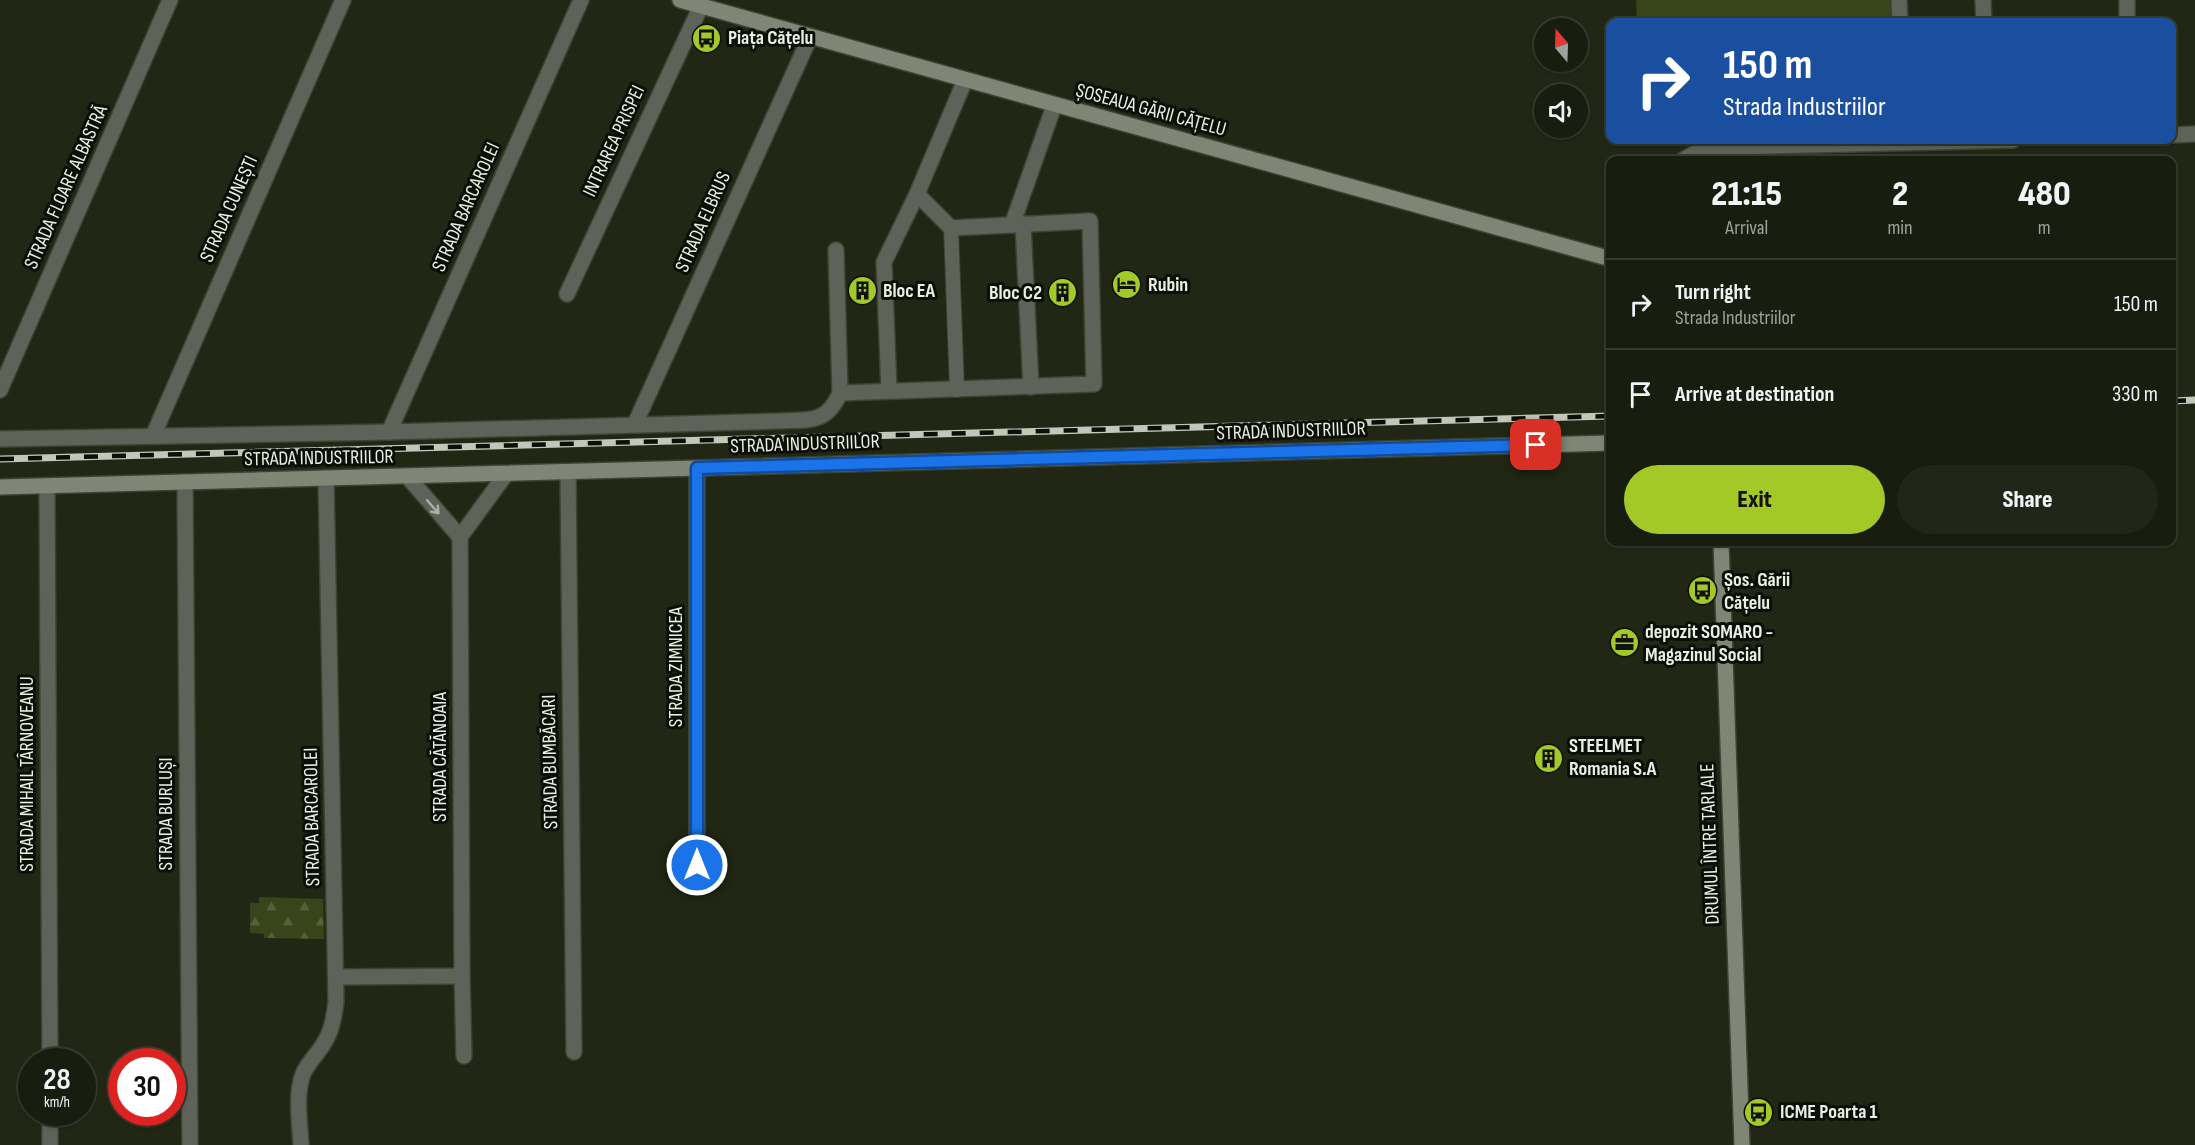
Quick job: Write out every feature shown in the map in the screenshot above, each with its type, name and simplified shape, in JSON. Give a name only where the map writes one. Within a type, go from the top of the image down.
[{"type":"main road","name":"ȘOSEAUA GĂRII CĂȚELU","points":[[680,0],[1606,258]]},
{"type":"main road","name":"STRADA INDUSTRIILOR","points":[[0,487],[1606,443]]},
{"type":"main road","name":"DRUMUL ÎNTRE TARLALE","points":[[1721,546],[1742,1145]]},
{"type":"street","name":"STRADA FLOARE ALBASTRĂ","points":[[0,390],[170,0]]},
{"type":"street","name":"STRADA CUNEȘTI","points":[[153,436],[344,0]]},
{"type":"street","name":"STRADA BARCAROLEI","points":[[389,432],[581,0]]},
{"type":"street","points":[[1899,0],[1900,18]]},
{"type":"street","points":[[1983,0],[1984,18]]},
{"type":"street","points":[[2127,0],[2127,18]]},
{"type":"street","name":"INTRAREA PRISPEI","points":[[567,294],[700,6]]},
{"type":"street","name":"STRADA ELBRUS","points":[[635,424],[810,37]]},
{"type":"street","points":[[889,391],[885,262],[917,195],[965,80]]},
{"type":"street","points":[[1031,387],[1017,225],[1054,105]]},
{"type":"street","points":[[2176,135],[2195,134]]},
{"type":"street","points":[[1690,156],[1697,152],[1729,147],[1816,144]]},
{"type":"street","points":[[917,195],[951,228],[957,390]]},
{"type":"street","points":[[840,393],[1094,384],[1090,221],[951,228]]},
{"type":"street","points":[[0,439],[389,432],[778,421],[820,417],[834,407],[840,393],[836,250]]},
{"type":"street","name":"STRADA ZIMNICEA","points":[[697,468],[697,865]]},
{"type":"street","name":"STRADA BUMBĂCARI","points":[[568,472],[574,1052]]},
{"type":"street","points":[[406,477],[460,537],[506,474]]},
{"type":"street","name":"STRADA BARCAROLEI","points":[[301,1145],[300,1089],[302,1076],[325,1042],[335,1013],[326,478]]},
{"type":"street","name":"STRADA BURLUȘI","points":[[185,482],[190,1145]]},
{"type":"street","name":"STRADA MIHAIL TÂRNOVEANU","points":[[47,486],[50,1048]]},
{"type":"street","name":"STRADA CĂTĂNOAIA","points":[[460,537],[464,1056]]},
{"type":"street","points":[[336,977],[462,976]]},
{"type":"street","points":[[50,1126],[50,1145]]},
{"type":"green space","points":[[1636,0],[1894,0],[1895,18],[1637,18]]},
{"type":"green space","points":[[259,897],[323,899],[324,939],[264,938],[264,934],[250,933],[250,903],[259,903]]},
{"type":"railway","points":[[2176,401],[2195,400]]},
{"type":"railway","points":[[0,459],[1606,416]]},
{"type":"place","name":"Piața Cățelu","points":[[707,38]]},
{"type":"place","name":"Rubin","points":[[1127,285]]},
{"type":"place","name":"Bloc EA","points":[[862,291]]},
{"type":"place","name":"Bloc C2","points":[[1063,293]]},
{"type":"place","name":"Șos. Gării Cățelu","points":[[1703,591]]},
{"type":"place","name":"depozit SOMARO - Magazinul Social","points":[[1624,643]]},
{"type":"place","name":"STEELMET Romania S.A","points":[[1548,758]]},
{"type":"place","name":"ICME Poarta 1","points":[[1759,1112]]},
{"type":"route","points":[[697,865],[697,468],[1536,445]]}]
